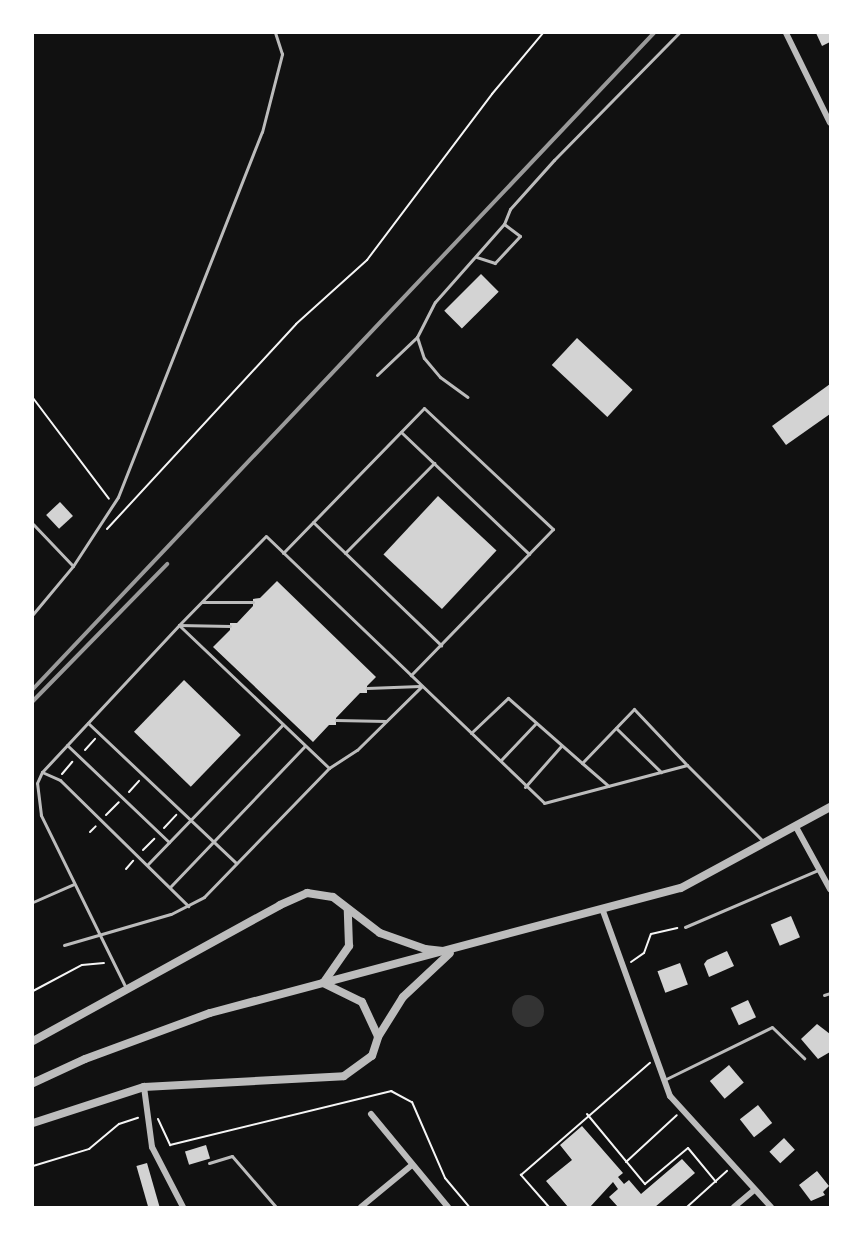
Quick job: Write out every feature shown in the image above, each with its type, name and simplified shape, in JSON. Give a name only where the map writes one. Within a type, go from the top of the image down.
[{"type":"street","points":[[786,33],[830,123]]},
{"type":"street","points":[[33,1083],[199,1017],[323,983],[451,952],[681,888],[830,807]]},
{"type":"street","points":[[796,827],[830,889]]},
{"type":"street","points":[[33,1041],[307,893],[333,897],[348,910],[391,938],[425,949],[451,952]]},
{"type":"street","points":[[323,983],[349,946],[348,910]]},
{"type":"street","points":[[603,911],[662,1081],[681,1111],[771,1207]]},
{"type":"street","points":[[33,1123],[144,1087],[344,1076],[372,1056],[378,1037],[403,997],[451,952]]},
{"type":"street","points":[[323,983],[362,1002],[378,1037]]},
{"type":"street","points":[[144,1087],[145,1116],[158,1163],[183,1207]]},
{"type":"street","points":[[371,1114],[448,1207]]},
{"type":"street","points":[[361,1207],[412,1165]]},
{"type":"street","points":[[734,1207],[754,1190]]},
{"type":"lane","points":[[33,614],[73,566],[113,505],[262,132],[282,54],[275,33]]},
{"type":"lane","points":[[377,375],[417,337],[435,302],[504,224],[510,209],[554,160],[679,33]]},
{"type":"lane","points":[[476,257],[495,263],[520,236],[504,224]]},
{"type":"lane","points":[[417,337],[424,358],[440,377],[468,397]]},
{"type":"lane","points":[[283,553],[424,408],[553,529],[411,675]]},
{"type":"lane","points":[[400,432],[529,554]]},
{"type":"lane","points":[[345,554],[434,463]]},
{"type":"lane","points":[[313,522],[441,645]]},
{"type":"lane","points":[[33,524],[73,566]]},
{"type":"lane","points":[[127,989],[74,884],[37,802],[37,783],[42,772],[67,745],[266,536],[544,803],[687,765]]},
{"type":"lane","points":[[202,602],[253,602]]},
{"type":"lane","points":[[179,626],[230,626]]},
{"type":"lane","points":[[179,626],[329,768]]},
{"type":"lane","points":[[367,688],[422,686]]},
{"type":"lane","points":[[64,945],[188,906],[204,897],[329,768],[357,750],[422,686]]},
{"type":"lane","points":[[471,733],[508,698],[608,786]]},
{"type":"lane","points":[[582,763],[634,709],[765,843]]},
{"type":"lane","points":[[336,720],[388,721]]},
{"type":"lane","points":[[88,723],[236,863]]},
{"type":"lane","points":[[501,760],[537,723]]},
{"type":"lane","points":[[148,864],[283,724]]},
{"type":"lane","points":[[616,728],[661,772]]},
{"type":"lane","points":[[67,745],[169,842]]},
{"type":"lane","points":[[525,787],[562,745]]},
{"type":"lane","points":[[171,886],[305,746]]},
{"type":"lane","points":[[42,772],[60,780],[171,886],[188,906]]},
{"type":"lane","points":[[685,927],[818,870]]},
{"type":"lane","points":[[33,902],[74,884]]},
{"type":"lane","points":[[824,995],[830,993]]},
{"type":"lane","points":[[662,1081],[772,1027],[804,1058]]},
{"type":"lane","points":[[209,1163],[232,1156],[276,1207]]},
{"type":"path","points":[[104,533],[296,324],[367,260],[492,94],[543,33]]},
{"type":"path","points":[[33,398],[113,505]]},
{"type":"path","points":[[622,969],[644,953],[651,934],[685,927]]},
{"type":"path","points":[[33,991],[82,965],[112,962]]},
{"type":"path","points":[[549,1207],[521,1175],[587,1114],[654,1059]]},
{"type":"path","points":[[33,1166],[89,1149],[119,1124],[145,1116],[161,1119],[170,1145],[391,1091],[412,1102],[445,1178],[469,1207]]},
{"type":"path","points":[[626,1162],[681,1111]]},
{"type":"path","points":[[587,1114],[645,1184],[688,1148],[716,1182]]},
{"type":"path","points":[[687,1207],[733,1166]]},
{"type":"shaded area","points":[[528,995],[539,1000],[544,1011],[539,1022],[528,1027],[517,1022],[512,1011],[517,1000]]},
{"type":"building","points":[[816,33],[830,33],[830,42],[822,46]]},
{"type":"building","points":[[481,274],[499,292],[462,328],[444,311]]},
{"type":"building","points":[[577,338],[633,390],[607,417],[552,365]]},
{"type":"building","points":[[830,384],[830,414],[786,445],[772,426]]},
{"type":"building","points":[[438,496],[497,551],[442,609],[383,555]]},
{"type":"building","points":[[60,502],[73,516],[59,529],[46,515]]},
{"type":"building","points":[[277,581],[376,677],[367,686],[367,693],[360,693],[336,718],[336,725],[329,725],[313,742],[213,647],[230,630],[230,623],[237,623],[253,606],[253,599],[260,598]]},
{"type":"building","points":[[184,680],[241,735],[191,787],[134,732]]},
{"type":"building","points":[[791,916],[800,937],[780,946],[771,925]]},
{"type":"building","points":[[727,951],[734,966],[709,977],[704,964],[707,960]]},
{"type":"building","points":[[680,963],[688,985],[665,993],[657,971]]},
{"type":"building","points":[[748,1000],[756,1017],[739,1025],[731,1008]]},
{"type":"building","points":[[817,1024],[830,1034],[830,1052],[818,1059],[801,1039]]},
{"type":"building","points":[[729,1065],[744,1083],[725,1099],[710,1081]]},
{"type":"building","points":[[758,1105],[772,1123],[754,1137],[740,1119]]},
{"type":"building","points":[[582,1126],[623,1173],[618,1177],[624,1184],[629,1180],[641,1194],[682,1159],[695,1173],[655,1207],[618,1207],[609,1197],[618,1189],[613,1182],[590,1207],[568,1207],[546,1181],[572,1160],[560,1145]]},
{"type":"building","points":[[784,1138],[795,1150],[780,1163],[769,1152]]},
{"type":"building","points":[[206,1145],[210,1158],[189,1165],[185,1151]]},
{"type":"building","points":[[147,1163],[160,1207],[148,1207],[136,1166]]},
{"type":"building","points":[[817,1171],[829,1186],[823,1192],[825,1195],[811,1201],[799,1185]]},
{"type":"railway","points":[[33,689],[654,33]]},
{"type":"railway","points":[[33,701],[167,564]]}]
